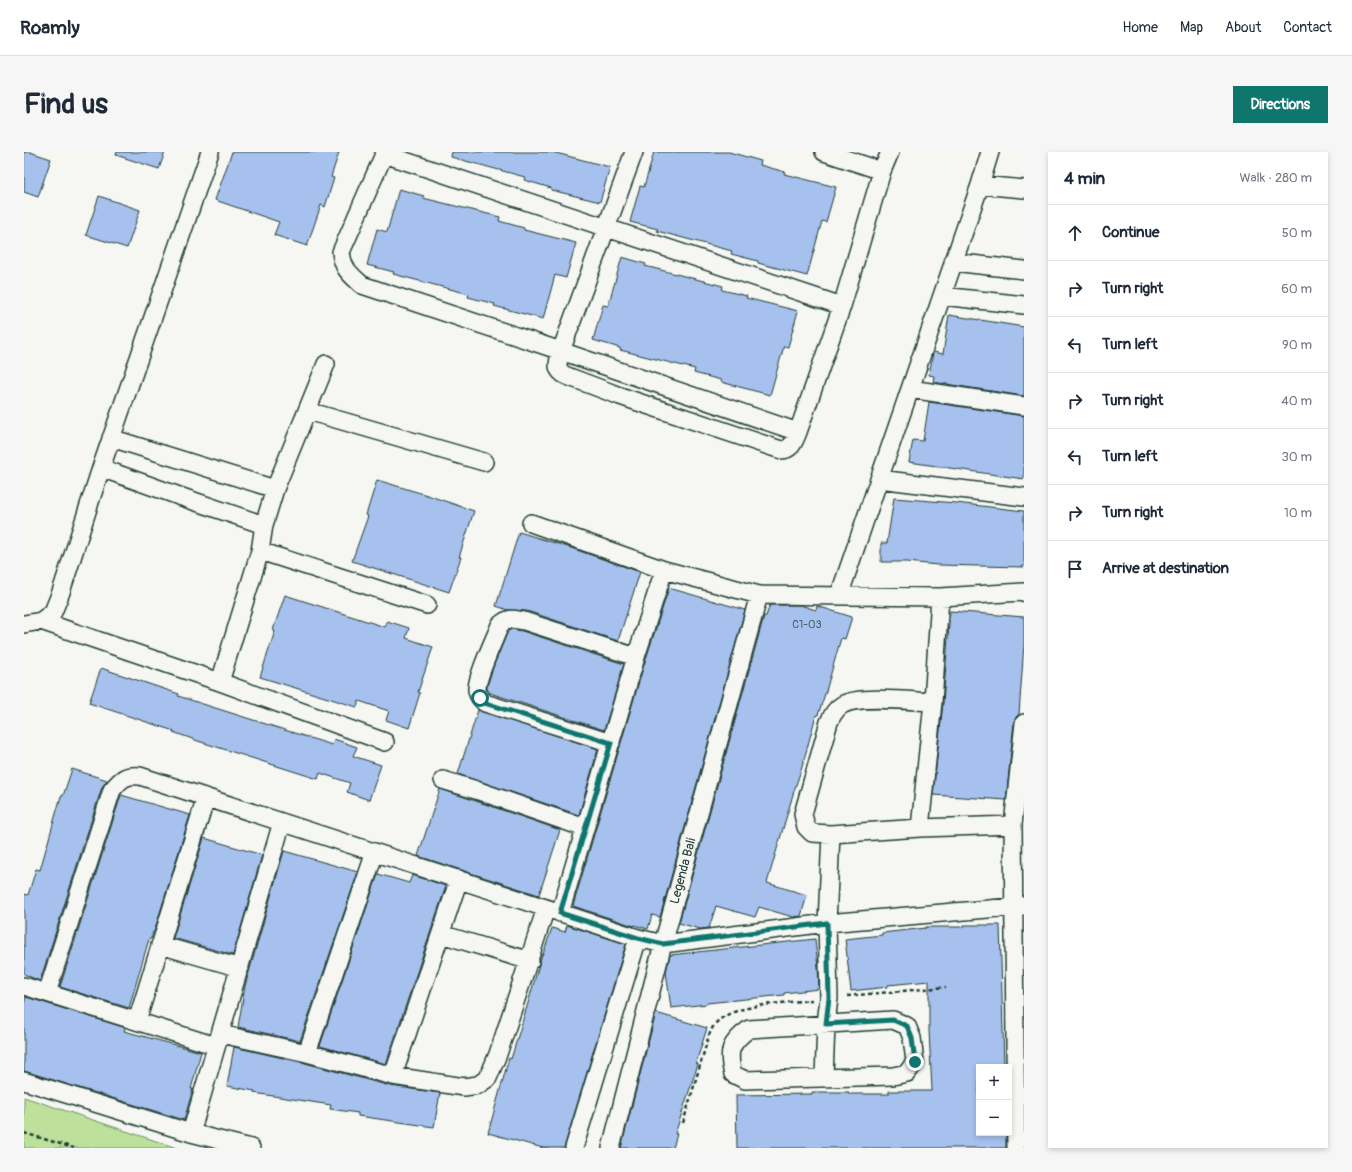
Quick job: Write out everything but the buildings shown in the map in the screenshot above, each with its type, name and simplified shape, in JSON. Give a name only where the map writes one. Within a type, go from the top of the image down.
[{"type":"street","points":[[24,624],[41,621],[53,612],[61,592],[210,152]]},
{"type":"street","points":[[634,152],[561,351],[557,364],[558,368],[562,374],[620,396],[781,450],[786,450],[792,446],[798,432],[842,306],[882,171],[890,152]]},
{"type":"street","points":[[824,152],[882,171]]},
{"type":"street","points":[[839,596],[990,152]]},
{"type":"street","points":[[798,432],[362,285],[348,272],[342,263],[341,252],[384,153],[842,306]]},
{"type":"street","points":[[980,185],[1024,189]]},
{"type":"street","points":[[953,262],[1024,270]]},
{"type":"street","points":[[942,296],[1024,305]]},
{"type":"street","points":[[220,682],[260,552],[264,525],[275,489],[326,364]]},
{"type":"street","points":[[910,389],[1024,406]]},
{"type":"street","points":[[308,411],[484,462]]},
{"type":"street","points":[[112,438],[275,489]]},
{"type":"street","points":[[102,468],[264,525]]},
{"type":"street","points":[[879,479],[1024,497]]},
{"type":"street","points":[[531,523],[664,570],[759,594],[940,597],[1024,592]]},
{"type":"street","points":[[260,552],[427,605]]},
{"type":"street","points":[[24,986],[136,1021],[219,1040],[307,1053],[393,1076],[464,1087],[478,1085],[488,1078],[498,1054],[530,961],[553,910],[585,828],[636,657],[664,570]]},
{"type":"street","name":"Legenda Bali","points":[[611,1148],[663,944],[759,594]]},
{"type":"street","points":[[920,828],[933,702],[940,597]]},
{"type":"street","points":[[611,743],[485,703],[480,698],[477,690],[479,679],[500,625],[506,620],[513,619],[524,621],[636,657]]},
{"type":"street","points":[[41,621],[220,682],[385,742]]},
{"type":"street","points":[[933,702],[860,699],[842,705],[834,712],[829,722],[803,814],[806,827],[812,833],[831,834],[920,828],[1013,825]]},
{"type":"street","points":[[1016,1148],[1019,906],[1013,825],[1024,723]]},
{"type":"street","points":[[47,993],[112,790],[120,780],[130,776],[140,776],[638,938],[663,944],[827,923],[1019,906]]},
{"type":"street","points":[[443,780],[585,828]]},
{"type":"street","points":[[136,1021],[206,797]]},
{"type":"street","points":[[191,1133],[282,822]]},
{"type":"street","points":[[824,1077],[826,1024],[829,998],[827,923],[831,834]]},
{"type":"street","points":[[307,1053],[374,852]]},
{"type":"street","points":[[393,1076],[459,880]]},
{"type":"street","points":[[441,934],[530,961]]},
{"type":"street","points":[[574,1148],[638,938]]},
{"type":"street","points":[[160,945],[240,968]]},
{"type":"street","points":[[893,1020],[907,1026],[912,1038],[915,1062],[907,1072],[893,1076],[824,1077],[745,1080],[733,1074],[729,1060],[731,1046],[739,1036],[749,1029],[893,1020]]},
{"type":"street","points":[[24,1081],[191,1133],[251,1148]]},
{"type":"path","points":[[683,1123],[708,1035],[716,1022],[726,1015],[740,1009]]},
{"type":"path","points":[[24,1133],[74,1148]]},
{"type":"green space","points":[[24,1097],[177,1148],[24,1148]]},
{"type":"route","points":[[480,698],[485,703],[611,743],[560,913],[638,938],[663,944],[827,923],[829,998],[826,1024],[893,1020],[907,1026],[912,1038],[915,1062]]}]
